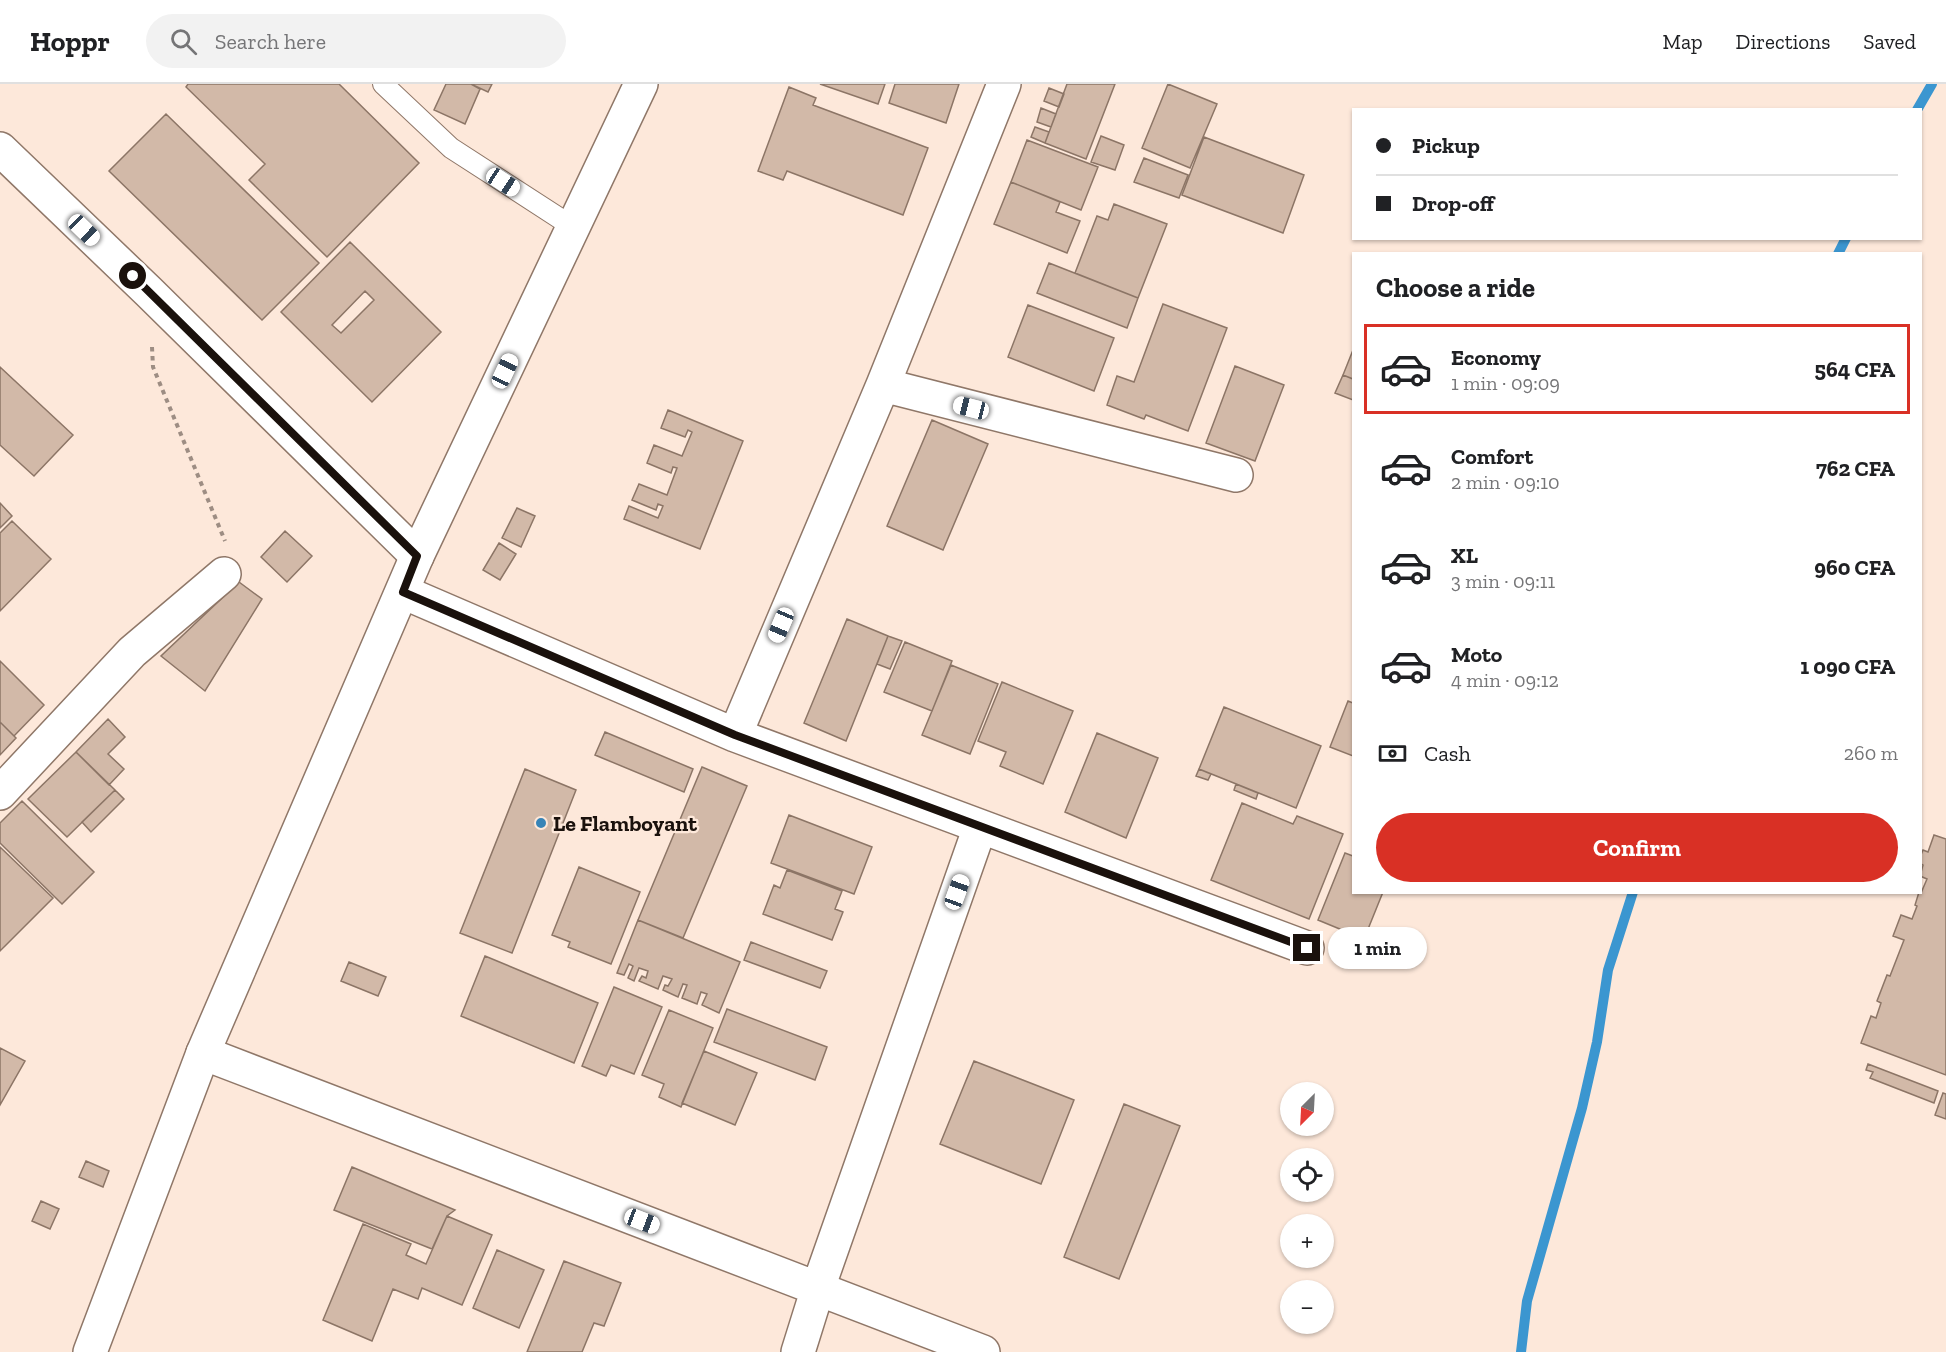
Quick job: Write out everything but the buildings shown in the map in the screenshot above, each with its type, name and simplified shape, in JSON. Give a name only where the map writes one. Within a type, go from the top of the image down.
[{"type":"street","points":[[90,1352],[203,1053],[417,556],[641,84]]},
{"type":"street","points":[[735,735],[883,385],[1004,84]]},
{"type":"street","points":[[0,149],[417,556]]},
{"type":"street","points":[[883,385],[1236,476]]},
{"type":"street","points":[[0,792],[132,652],[224,574]]},
{"type":"street","points":[[403,592],[735,735],[1307,948]]},
{"type":"street","points":[[798,1352],[818,1288],[980,827]]},
{"type":"street","points":[[203,1053],[983,1352]]},
{"type":"lane","points":[[383,84],[451,148],[573,227]]},
{"type":"path","points":[[152,345],[153,367],[225,539],[224,574]]},
{"type":"waterway","points":[[1918,108],[1932,84]]},
{"type":"waterway","points":[[1839,252],[1845,240]]},
{"type":"waterway","points":[[1521,1352],[1527,1301],[1582,1108],[1597,1042],[1608,970],[1632,894]]},
{"type":"place","name":"Le Flamboyant","points":[[541,823]]},
{"type":"route","points":[[133,276],[417,556],[403,592],[735,735],[1307,948]]}]
